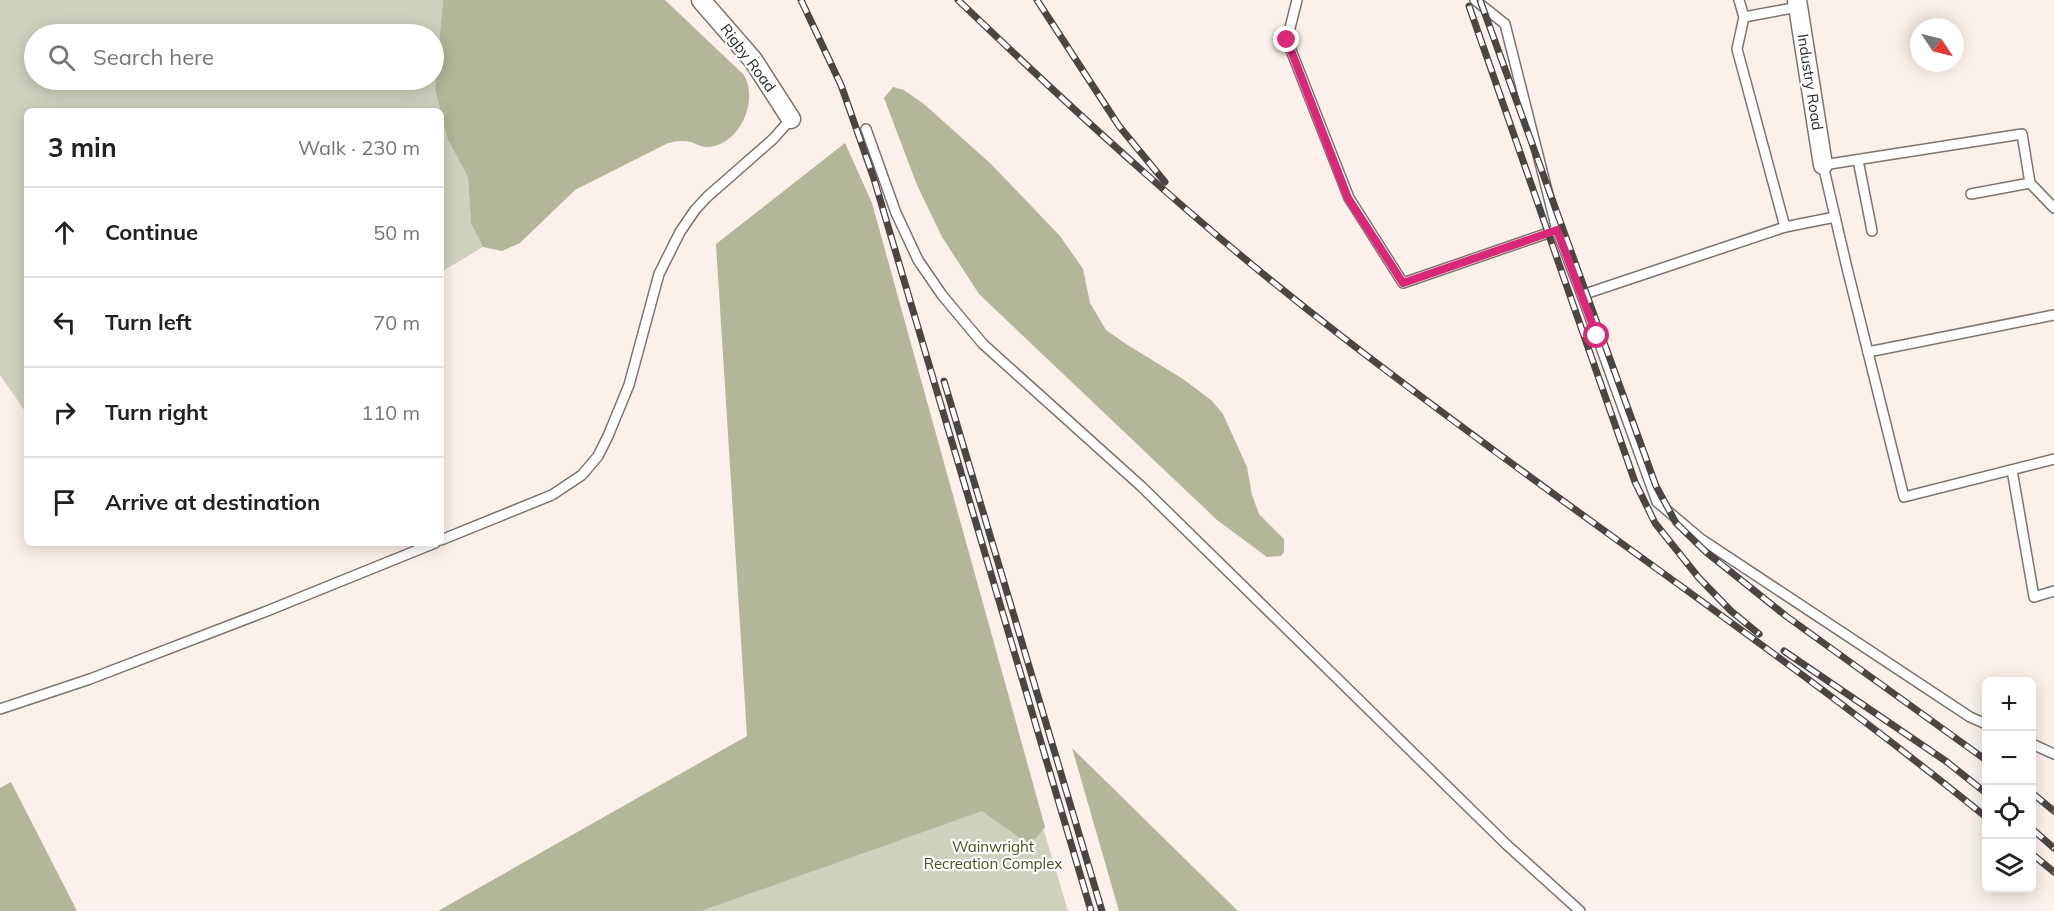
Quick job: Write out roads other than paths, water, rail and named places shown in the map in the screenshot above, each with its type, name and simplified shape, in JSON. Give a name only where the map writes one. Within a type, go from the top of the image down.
[{"type":"street","name":"Rigby Road","points":[[701,0],[753,60],[791,119]]},
{"type":"street","name":"Industry Road","points":[[1798,4],[1823,165]]},
{"type":"lane","points":[[1297,0],[1287,40],[1348,198],[1403,283],[1557,230]]},
{"type":"lane","points":[[1475,0],[1505,24],[1557,230],[1658,501],[1701,539],[1970,717],[1982,722]]},
{"type":"lane","points":[[1739,0],[1744,16],[1737,49],[1785,227]]},
{"type":"lane","points":[[1744,16],[1798,4]]},
{"type":"lane","points":[[444,539],[552,495],[582,474],[598,456],[629,385],[659,274],[680,232],[707,197],[773,139],[791,119]]},
{"type":"lane","points":[[866,129],[896,213],[918,260],[942,295],[983,344],[1142,487],[1499,837],[1580,911]]},
{"type":"lane","points":[[2054,208],[2030,183],[2022,134],[1823,165],[1904,497],[2054,459]]},
{"type":"lane","points":[[1858,160],[1872,231]]},
{"type":"lane","points":[[1971,194],[2030,183]]},
{"type":"lane","points":[[1582,295],[1785,227],[1835,217]]},
{"type":"lane","points":[[1868,352],[2054,315]]},
{"type":"lane","points":[[2012,470],[2034,597],[2054,591]]},
{"type":"lane","points":[[0,709],[90,679],[428,546]]},
{"type":"lane","points":[[2036,746],[2054,754]]},
{"type":"railway","points":[[801,0],[841,85],[874,179],[1091,911]]},
{"type":"railway","points":[[958,0],[1144,173],[1290,296],[1420,396],[1827,694],[1982,814]]},
{"type":"railway","points":[[1037,0],[1119,126],[1165,182]]},
{"type":"railway","points":[[1480,0],[1656,486],[1676,523],[1706,552],[1786,616],[1982,757]]},
{"type":"railway","points":[[1469,6],[1635,482],[1655,523],[1699,578],[1731,611],[1759,634]]},
{"type":"railway","points":[[944,381],[1102,911]]},
{"type":"railway","points":[[1784,651],[1947,762],[1982,790]]},
{"type":"railway","points":[[2036,796],[2054,811]]},
{"type":"railway","points":[[2036,832],[2054,848]]},
{"type":"railway","points":[[2036,857],[2054,872]]},
{"type":"park label","name":"Wainwright Recreation Complex","points":[[993,856]]}]
